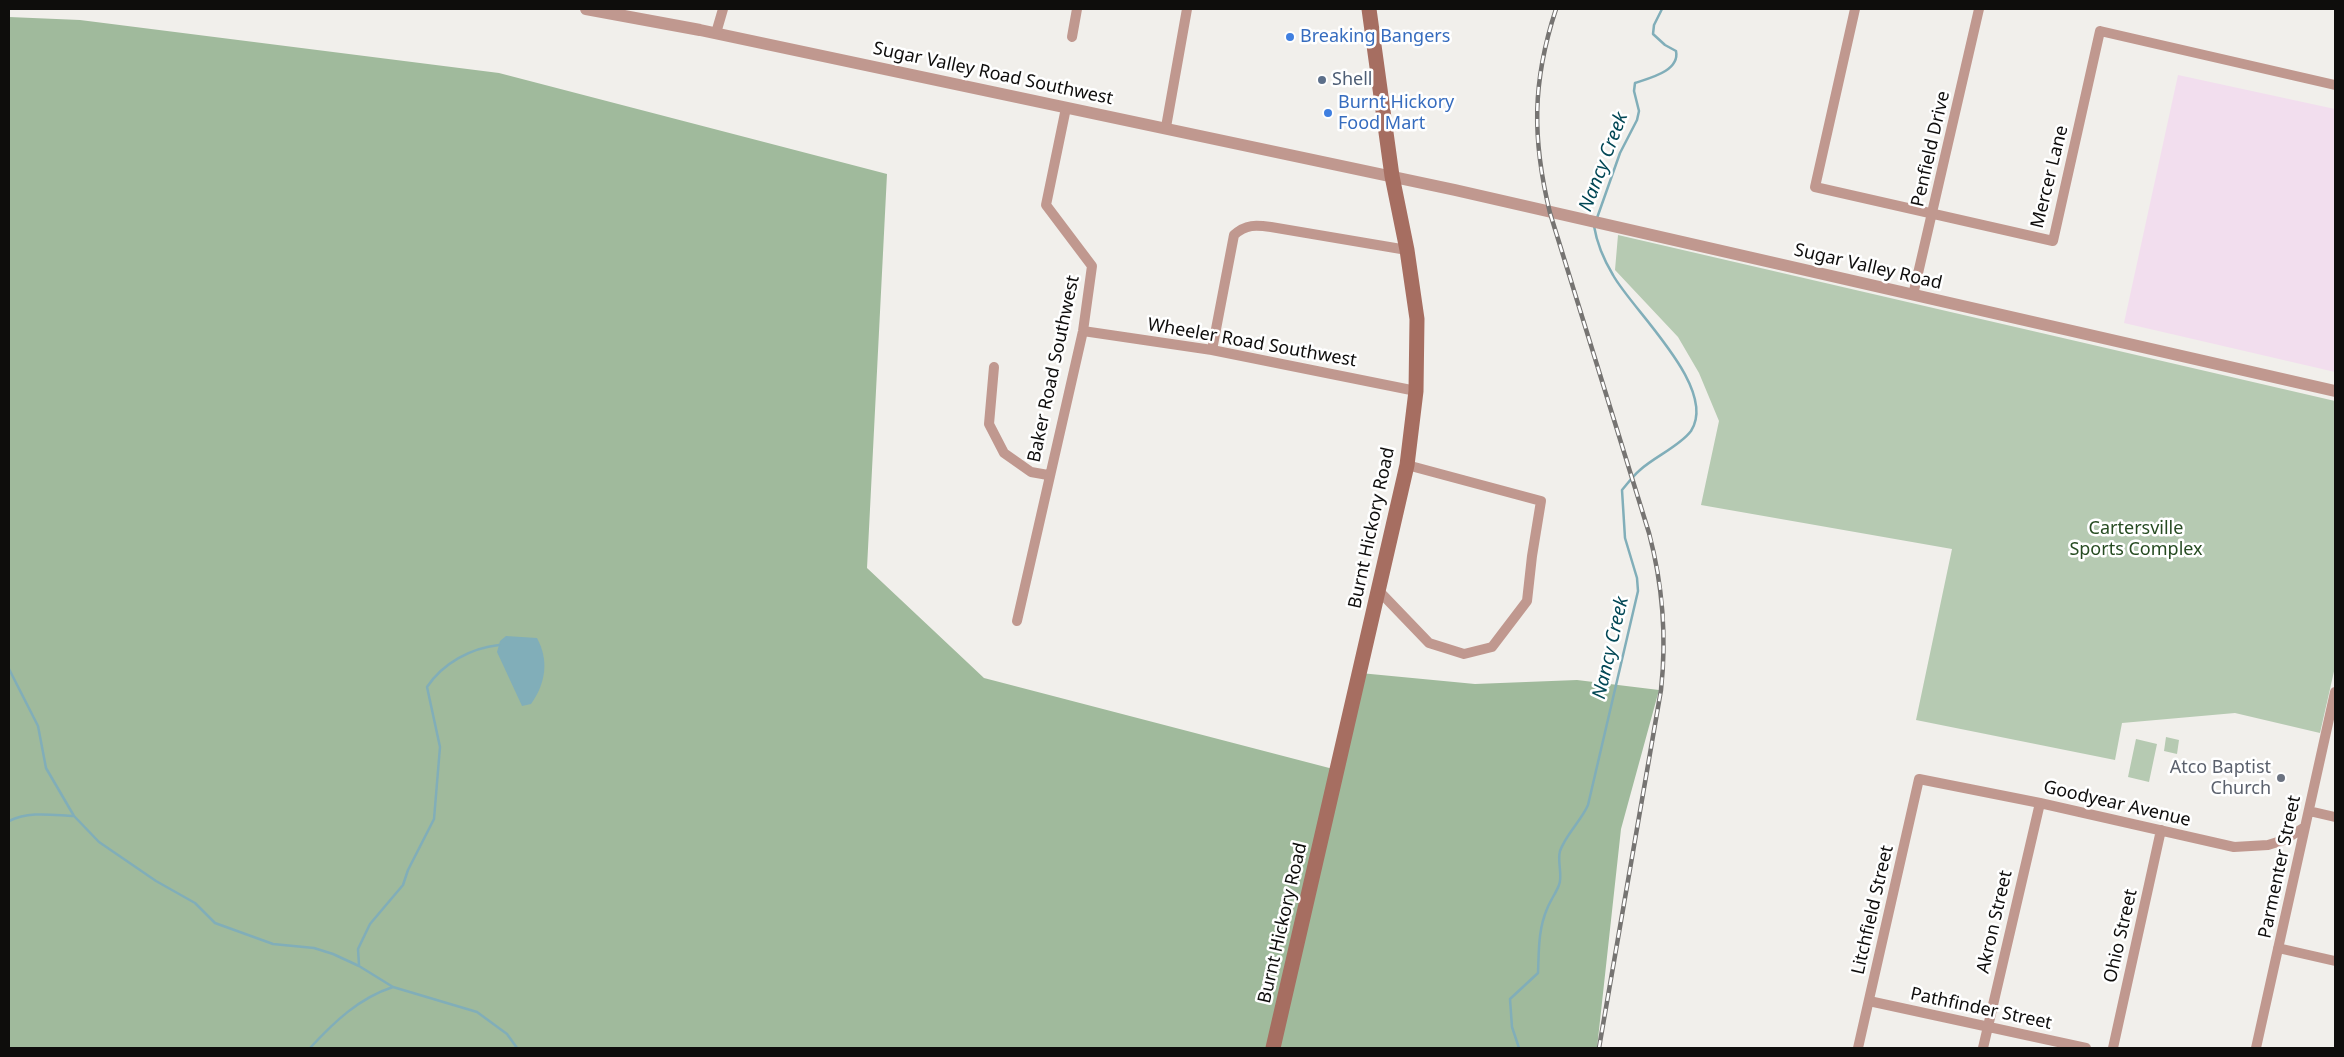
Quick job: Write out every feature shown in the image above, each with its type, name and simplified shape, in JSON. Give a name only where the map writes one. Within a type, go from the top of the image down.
[{"type":"main road","name":"Burnt Hickory Road","points":[[1273,1048],[1407,465],[1416,391],[1417,319],[1407,250],[1392,176],[1370,9]]},
{"type":"street","name":"Sugar Valley Road Southwest","points":[[586,9],[716,33],[1392,176]]},
{"type":"street","points":[[716,33],[723,9]]},
{"type":"street","points":[[1072,37],[1077,9]]},
{"type":"street","points":[[1166,128],[1187,9]]},
{"type":"street","name":"Mercer Lane","points":[[1855,9],[1815,187],[2053,240],[2100,31],[2335,85]]},
{"type":"street","name":"Penfield Drive","points":[[1913,295],[1979,9]]},
{"type":"street","name":"Baker Road Southwest","points":[[1017,621],[1048,475],[1083,330],[1092,266],[1046,205],[1066,108]]},
{"type":"street","name":"Sugar Valley Road","points":[[1392,176],[2335,391]]},
{"type":"street","points":[[1212,350],[1234,235],[1245,226],[1255,225],[1407,250]]},
{"type":"street","name":"Wheeler Road Southwest","points":[[1083,330],[1212,350],[1416,391]]},
{"type":"street","points":[[994,367],[989,424],[1004,453],[1030,472],[1048,475]]},
{"type":"street","points":[[1379,590],[1429,644],[1464,654],[1492,647],[1528,601],[1532,556],[1541,500],[1407,465]]},
{"type":"street","name":"Parmenter Street","points":[[2256,1048],[2335,692]]},
{"type":"street","name":"Goodyear Avenue","points":[[1919,779],[2040,803],[2241,848],[2276,842],[2305,827]]},
{"type":"street","name":"Litchfield Street","points":[[1858,1048],[1919,779]]},
{"type":"street","name":"Akron Street","points":[[1983,1048],[2040,803]]},
{"type":"street","points":[[2309,812],[2335,817]]},
{"type":"street","name":"Ohio Street","points":[[2113,1048],[2161,830]]},
{"type":"street","points":[[2278,948],[2335,960]]},
{"type":"street","name":"Pathfinder Street","points":[[1869,1001],[2086,1048]]},
{"type":"shaded area","points":[[2178,75],[2335,109],[2335,372],[2124,323]]},
{"type":"green space","points":[[9,17],[80,20],[499,73],[887,174],[867,568],[984,678],[1337,770],[1360,673],[1475,684],[1577,680],[1659,690],[1621,829],[1597,1048],[9,1048]]},
{"type":"green space","name":"Cartersville Sports Complex","points":[[1618,235],[2335,401],[2335,667],[2320,733],[2235,713],[2122,723],[2115,760],[1916,720],[1952,549],[1701,505],[1719,421],[1699,373],[1678,337],[1615,270]]},
{"type":"green space","points":[[2166,737],[2179,740],[2177,754],[2164,751]]},
{"type":"green space","points":[[2136,739],[2157,744],[2149,782],[2128,777]]},
{"type":"water","points":[[506,636],[537,638],[541,646],[544,663],[543,680],[531,704],[522,706],[497,652],[500,641]]},
{"type":"waterway","name":"Nancy Creek","points":[[1597,218],[1620,153],[1637,120],[1639,111],[1634,91],[1635,83],[1663,73],[1669,69],[1676,58],[1676,51],[1665,45],[1653,34],[1654,25],[1662,9]]},
{"type":"waterway","name":"Nancy Creek","points":[[1519,1048],[1512,1027],[1510,999],[1538,973],[1542,925],[1560,881],[1560,851],[1588,805],[1638,591],[1637,578],[1625,538],[1622,490],[1640,470],[1674,447],[1691,431],[1696,413],[1693,393],[1684,372],[1670,350],[1613,275],[1601,252],[1594,226]]},
{"type":"waterway","points":[[359,965],[358,949],[370,924],[403,885],[408,870],[434,819],[440,747],[427,687],[441,671],[458,658],[478,649],[499,645]]},
{"type":"waterway","points":[[9,669],[38,726],[46,768],[74,816],[99,842],[156,881],[195,903],[215,923],[273,944],[314,948],[333,954],[359,966],[393,987],[477,1012],[507,1034],[517,1048]]},
{"type":"waterway","points":[[9,821],[33,815],[74,816]]},
{"type":"waterway","points":[[310,1048],[328,1029],[358,1004],[393,987]]},
{"type":"railway","points":[[1556,9],[1542,61],[1537,111],[1540,160],[1544,186],[1550,213],[1649,533],[1661,591],[1664,630],[1661,690],[1599,1048]]},
{"type":"place","name":"Breaking Bangers","points":[[1290,37]]},
{"type":"place","name":"Shell","points":[[1322,80]]},
{"type":"place","name":"Burnt Hickory Food Mart","points":[[1328,113]]},
{"type":"place","name":"Atco Baptist Church","points":[[2281,778]]}]
